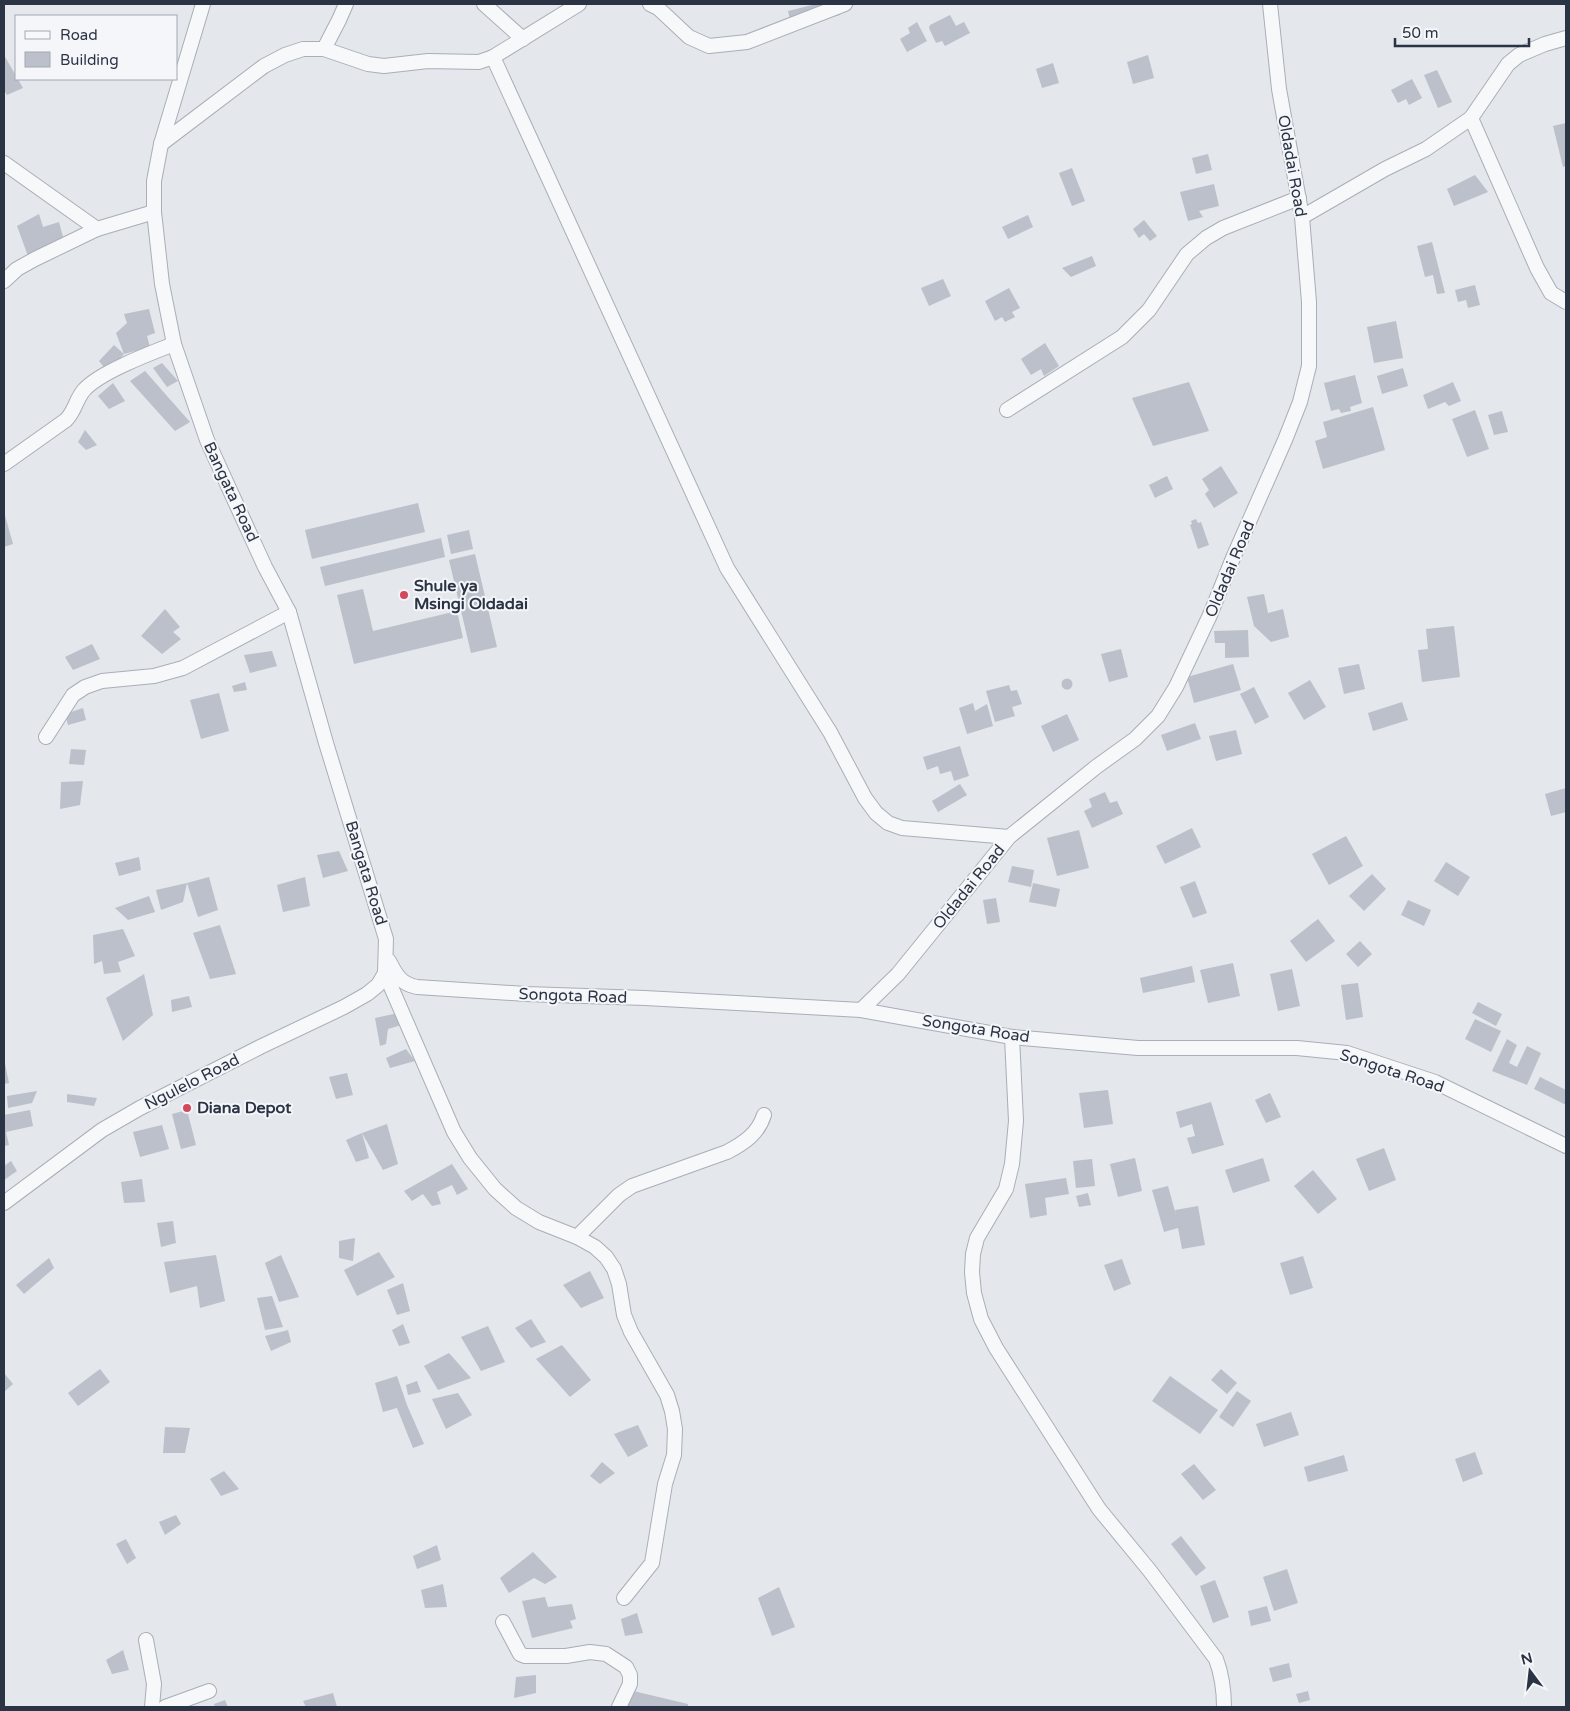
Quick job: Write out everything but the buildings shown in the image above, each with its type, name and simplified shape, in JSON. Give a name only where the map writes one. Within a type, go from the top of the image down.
[{"type":"street","name":"Bangata Road","points":[[203,4],[161,144],[154,181],[154,212],[162,284],[174,344],[206,440],[265,567],[289,612],[386,939],[385,973]]},
{"type":"street","points":[[324,49],[346,4]]},
{"type":"street","points":[[484,4],[523,39]]},
{"type":"street","points":[[161,144],[264,66],[285,55],[304,49],[324,49],[368,64],[384,66],[428,61],[479,62],[493,57],[580,4]]},
{"type":"street","points":[[650,4],[658,8],[689,37],[709,46],[746,42],[845,4]]},
{"type":"street","name":"Oldadai Road","points":[[861,1010],[898,974],[1009,837],[1096,767],[1135,739],[1158,716],[1176,687],[1210,615],[1285,440],[1300,402],[1309,366],[1309,302],[1302,217],[1279,89],[1270,4]]},
{"type":"street","points":[[1302,217],[1385,169],[1426,149],[1470,118],[1508,64],[1519,55],[1545,44],[1566,38]]},
{"type":"street","points":[[493,57],[727,568],[830,732],[865,798],[876,813],[888,823],[902,828],[1009,837]]},
{"type":"street","points":[[1470,118],[1544,281],[1551,293],[1566,302]]},
{"type":"street","points":[[4,163],[97,229]]},
{"type":"street","points":[[1007,410],[1122,337],[1149,310],[1188,254],[1206,238],[1223,228],[1299,198]]},
{"type":"street","points":[[4,281],[17,269],[29,262],[97,229],[154,212]]},
{"type":"street","points":[[4,464],[66,420],[73,413],[84,391],[98,380],[129,363],[174,344]]},
{"type":"street","points":[[46,737],[73,695],[85,687],[102,681],[154,676],[183,668],[289,612]]},
{"type":"street","name":"Songota Road","points":[[385,954],[401,981],[408,986],[417,987],[861,1010],[1012,1036],[1138,1048],[1297,1048],[1347,1053],[1435,1082],[1566,1146]]},
{"type":"street","points":[[385,973],[454,1132],[470,1158],[495,1189],[516,1208],[539,1222],[577,1237],[595,1247],[606,1257],[614,1269],[619,1284],[624,1315],[631,1332],[667,1395],[675,1429],[674,1455],[664,1484],[652,1563],[624,1598]]},
{"type":"street","name":"Ngulelo Road","points":[[4,1203],[102,1130],[260,1047],[344,1007],[367,994],[378,985],[385,973]]},
{"type":"street","points":[[1012,1036],[1016,1121],[1012,1164],[1006,1189],[977,1238],[973,1254],[974,1293],[981,1318],[996,1348],[1099,1509],[1150,1571],[1216,1659],[1222,1679],[1224,1707]]},
{"type":"street","points":[[577,1237],[620,1195],[632,1186],[727,1152],[740,1145],[756,1132],[764,1115]]},
{"type":"street","points":[[503,1622],[520,1654],[525,1656],[566,1656],[590,1652],[606,1654],[626,1666],[630,1675],[630,1684],[619,1707]]},
{"type":"street","points":[[146,1640],[154,1684],[152,1707]]},
{"type":"street","points":[[165,1707],[209,1691]]},
{"type":"place","name":"Shule ya Msingi Oldadai","points":[[404,595]]},
{"type":"place","name":"Diana Depot","points":[[187,1108]]}]
